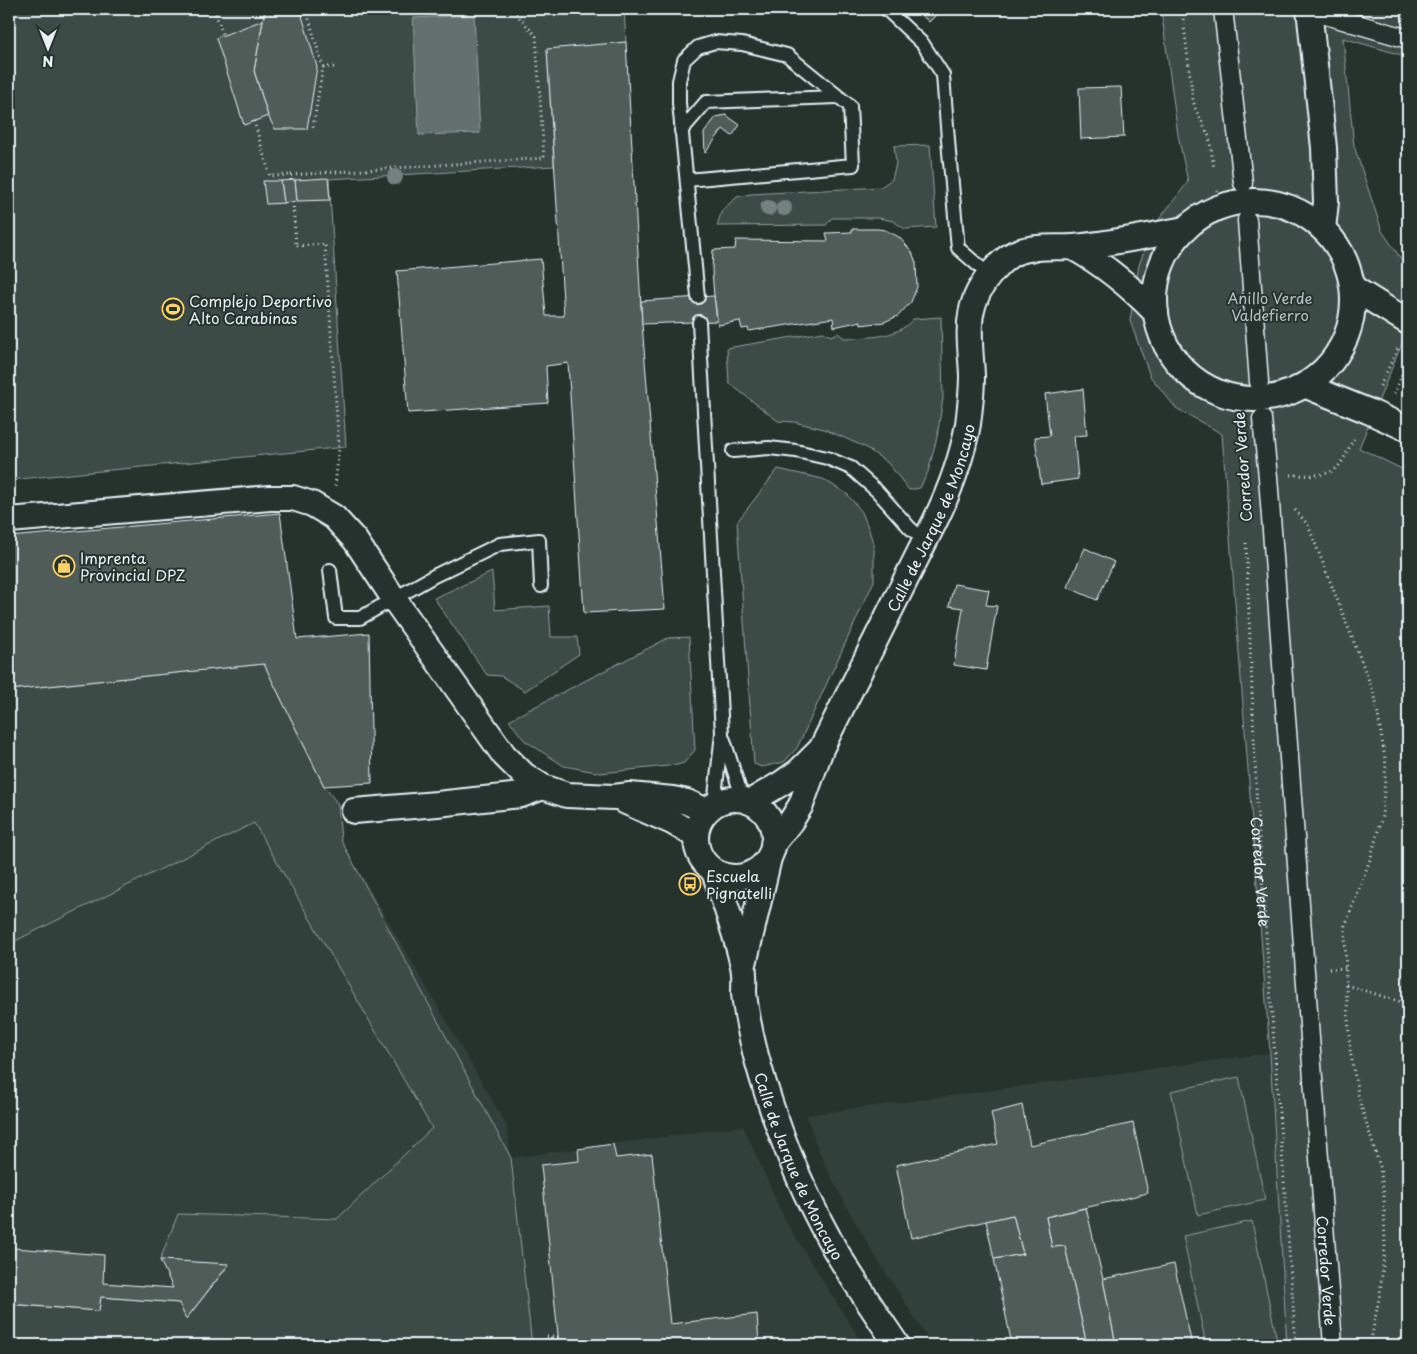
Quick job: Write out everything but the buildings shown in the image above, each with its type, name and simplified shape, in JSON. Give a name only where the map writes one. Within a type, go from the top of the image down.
[{"type":"street","points":[[1222,9],[1243,182]]},
{"type":"street","points":[[1323,229],[1326,202],[1324,148],[1309,9],[1408,39]]},
{"type":"street","name":"Corredor Verde","points":[[1245,201],[1287,206],[1306,216],[1323,229],[1338,246],[1348,266],[1353,288],[1353,311],[1348,333],[1337,354],[1322,372],[1304,385],[1283,394],[1237,399],[1210,388],[1186,372],[1164,340],[1156,312],[1156,290],[1164,258],[1185,229],[1204,215],[1220,207],[1245,201]]},
{"type":"street","points":[[1247,220],[1259,382]]},
{"type":"street","name":"Calle de Jarque de Moncayo","points":[[743,968],[771,851],[800,805],[822,749],[925,541],[956,470],[962,451],[972,391],[968,340],[970,315],[974,301],[989,275],[1003,261],[1020,251],[1072,247],[1185,229]]},
{"type":"street","points":[[1072,247],[1112,272],[1156,312]]},
{"type":"street","points":[[1353,288],[1408,322]]},
{"type":"street","points":[[1304,385],[1408,429]]},
{"type":"street","name":"Corredor Verde","points":[[1262,419],[1268,477],[1333,1345]]},
{"type":"street","points":[[9,520],[270,498],[293,498],[312,504],[334,517],[355,540],[504,756],[524,775],[543,788],[567,795],[614,797],[630,795],[673,799],[711,808]]},
{"type":"street","name":"Calle de Jarque de Moncayo","points":[[746,801],[782,783],[799,771],[822,749]]},
{"type":"street","points":[[354,811],[521,795],[543,788]]},
{"type":"street","points":[[614,797],[672,822],[696,836]]},
{"type":"street","points":[[733,799],[746,801],[761,809],[769,820],[774,832],[771,851],[762,866],[754,872],[744,876],[724,876],[708,867],[698,853],[697,827],[701,818],[711,808],[733,799]]},
{"type":"street","name":"Calle de Jarque de Moncayo","points":[[714,872],[730,919],[743,968],[744,993],[754,1048],[783,1138],[806,1192],[833,1245],[897,1345]]},
{"type":"lane","points":[[886,9],[923,44],[943,75],[958,248],[989,275]]},
{"type":"lane","points":[[687,180],[853,165],[850,106],[787,55],[742,44],[715,42],[698,47],[684,60],[679,81],[679,103],[698,297]]},
{"type":"lane","points":[[681,131],[706,102],[838,97]]},
{"type":"lane","points":[[699,322],[722,733],[711,808]]},
{"type":"lane","points":[[733,451],[768,448],[796,451],[827,458],[851,468],[877,491],[910,528],[925,541]]},
{"type":"lane","points":[[330,570],[336,618],[360,618],[434,576],[500,544],[539,540],[541,586]]},
{"type":"lane","points":[[722,733],[746,801]]},
{"type":"path","points":[[214,9],[222,35]]},
{"type":"path","points":[[306,9],[323,67],[313,127]]},
{"type":"path","points":[[254,121],[270,176],[544,158],[536,36],[512,9]]},
{"type":"path","points":[[1182,9],[1193,100],[1209,136],[1216,178]]},
{"type":"path","points":[[323,67],[337,67]]},
{"type":"path","points":[[291,175],[292,180]]},
{"type":"path","points":[[293,202],[296,246],[325,244],[339,448],[334,487]]},
{"type":"path","points":[[1401,376],[1408,379]]},
{"type":"path","name":"Corredor Verde","points":[[1268,477],[1308,525],[1375,696],[1386,765],[1382,816],[1371,857],[1345,926],[1350,1050],[1360,1099],[1380,1167],[1384,1195],[1385,1248],[1380,1293],[1370,1345]]},
{"type":"path","name":"Corredor Verde","points":[[1246,536],[1257,810],[1296,1345]]},
{"type":"path","points":[[1346,985],[1408,1004]]},
{"type":"path","points":[[546,1345],[545,1336],[558,1336]]},
{"type":"shaded area","points":[[474,15],[480,133],[419,135],[413,18]]},
{"type":"shaded area","points":[[9,690],[324,786],[338,804],[341,840],[507,1126],[511,1158],[743,1126],[785,1220],[863,1345],[9,1345]]},
{"type":"shaded area","points":[[1270,1053],[1287,1345],[932,1345],[849,1211],[827,1169],[815,1141],[807,1115]]},
{"type":"green space","name":"Complejo Deportivo Alto Carabinas","points":[[9,9],[624,9],[626,42],[547,50],[554,166],[329,179],[346,447],[9,480]]},
{"type":"green space","name":"Anillo Verde Valdefierro","points":[[1161,9],[1408,9],[1408,57],[1343,38],[1354,146],[1382,231],[1408,269],[1408,329],[1359,448],[1408,472],[1408,1091],[1403,1105],[1408,1204],[1408,1345],[1287,1345],[1270,1053],[1222,434],[1176,408],[1150,376],[1130,321],[1139,265],[1153,227],[1188,182],[1178,135]]},
{"type":"green space","points":[[930,145],[936,227],[905,229],[893,221],[879,218],[832,218],[826,225],[717,226],[722,210],[737,197],[750,194],[881,187],[892,179],[896,163],[894,146]]},
{"type":"green space","points":[[941,317],[943,398],[937,437],[928,472],[920,488],[909,490],[888,463],[865,447],[824,429],[794,422],[778,421],[729,383],[727,348],[823,332],[831,336],[838,333],[844,338],[881,336],[899,330],[913,319]]},
{"type":"green space","points":[[778,469],[823,479],[847,494],[862,512],[874,546],[874,581],[797,748],[784,762],[762,767],[754,764],[737,522]]},
{"type":"green space","points":[[492,572],[495,610],[549,606],[551,637],[577,637],[579,654],[525,691],[501,676],[487,675],[434,598]]},
{"type":"green space","points":[[689,637],[695,750],[684,763],[601,773],[564,766],[524,740],[509,720],[668,638]]},
{"type":"green space","points":[[264,664],[324,786],[338,804],[341,840],[511,1158],[532,1345],[9,1345],[9,1308],[16,1305],[99,1311],[101,1297],[179,1303],[187,1318],[229,1265],[160,1260],[178,1214],[337,1219],[432,1128],[254,823],[9,944],[9,690]]},
{"type":"green space","points":[[1239,1077],[1265,1200],[1198,1215],[1171,1091]]},
{"type":"green space","points":[[1252,1221],[1278,1345],[1206,1345],[1183,1236]]},
{"type":"place","name":"Complejo Deportivo Alto Carabinas","points":[[173,309]]},
{"type":"place","name":"Imprenta Provincial DPZ","points":[[64,566]]},
{"type":"place","name":"Escuela Pignatelli","points":[[690,884]]}]
